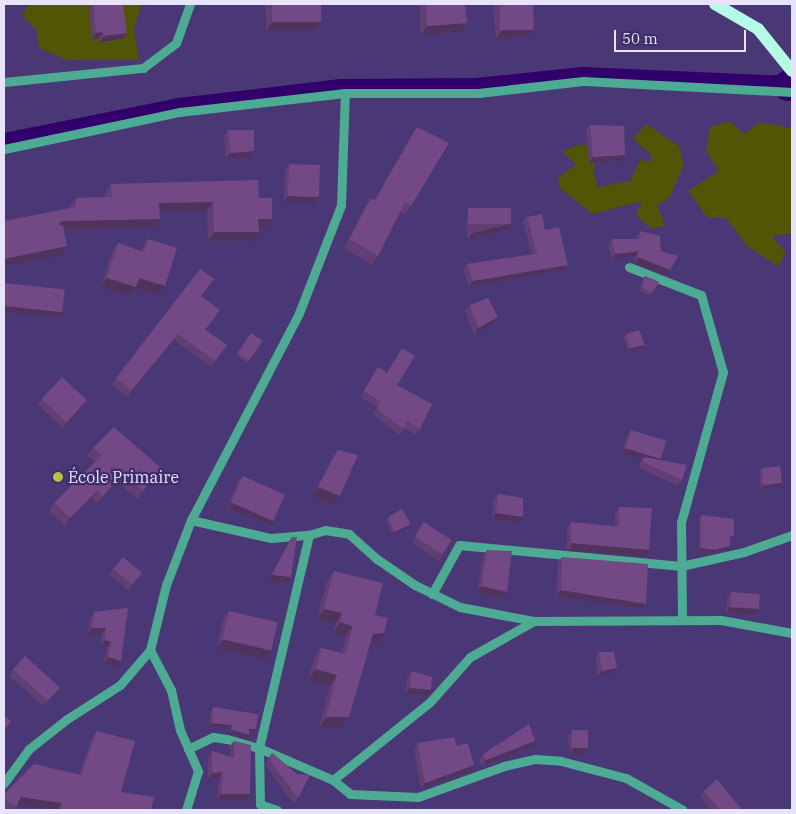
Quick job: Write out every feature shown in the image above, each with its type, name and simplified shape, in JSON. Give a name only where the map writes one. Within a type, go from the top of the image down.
[{"type":"main road","points":[[715,4],[758,29],[792,71]]},
{"type":"street","points":[[4,82],[143,68],[176,43],[190,4]]},
{"type":"street","points":[[4,150],[180,112],[345,93],[478,93],[583,81],[792,92]]},
{"type":"street","points":[[4,783],[29,749],[67,719],[120,685],[150,650],[166,585],[191,520],[299,313],[341,206],[345,93]]},
{"type":"street","points":[[629,267],[701,295],[723,372],[681,522],[682,620]]},
{"type":"street","points":[[191,520],[271,538],[310,535],[325,530],[349,534],[377,559],[432,594],[460,607],[534,621],[721,620],[792,633]]},
{"type":"street","points":[[277,810],[260,804],[259,748],[310,535]]},
{"type":"street","points":[[432,594],[459,545],[682,566],[744,552],[792,535]]},
{"type":"street","points":[[333,780],[430,702],[470,657],[534,621]]},
{"type":"street","points":[[150,650],[171,690],[180,730],[198,772],[186,810]]},
{"type":"street","points":[[188,750],[213,737],[259,748],[298,768],[333,780],[350,794],[418,797],[504,766],[535,759],[560,761],[626,778],[683,810]]},
{"type":"green space","points":[[29,4],[142,4],[134,29],[139,60],[67,60],[39,48],[36,30],[22,15]]},
{"type":"green space","points":[[730,121],[744,134],[760,122],[792,128],[792,233],[772,236],[786,253],[778,266],[747,246],[726,218],[708,218],[688,191],[719,171],[706,151],[710,127]]},
{"type":"green space","points":[[646,124],[679,146],[684,165],[669,198],[657,205],[665,225],[652,229],[636,215],[642,201],[592,214],[560,188],[558,178],[576,164],[562,152],[580,144],[596,149],[594,173],[598,187],[630,181],[640,160],[650,162],[652,156],[633,139]]},
{"type":"building","points":[[93,4],[123,4],[127,33],[104,36],[103,32],[96,33]]},
{"type":"building","points":[[272,4],[321,4],[321,22],[272,22]]},
{"type":"building","points":[[426,4],[465,4],[467,23],[427,26]]},
{"type":"building","points":[[500,4],[533,4],[533,30],[500,30]]},
{"type":"building","points":[[590,125],[624,126],[625,155],[593,157]]},
{"type":"building","points":[[417,127],[449,143],[411,206],[405,202],[378,256],[350,239],[371,198],[375,201]]},
{"type":"building","points":[[228,130],[254,130],[254,151],[230,153]]},
{"type":"building","points":[[289,164],[320,165],[319,197],[288,196]]},
{"type":"building","points":[[258,180],[259,198],[272,198],[272,219],[258,219],[259,232],[214,232],[213,202],[159,203],[160,219],[62,221],[58,224],[63,226],[67,246],[4,259],[4,221],[76,207],[76,198],[112,197],[111,184]]},
{"type":"building","points":[[468,208],[511,208],[511,224],[468,224]]},
{"type":"building","points":[[542,214],[545,230],[559,227],[568,265],[473,281],[467,264],[537,254],[527,217]]},
{"type":"building","points":[[640,231],[660,236],[661,251],[678,256],[670,270],[638,257],[639,251],[615,254],[612,239],[640,239]]},
{"type":"building","points":[[148,239],[177,248],[165,286],[139,278],[136,287],[107,278],[118,243],[144,252]]},
{"type":"building","points":[[200,269],[214,279],[201,296],[220,310],[205,330],[227,345],[215,361],[178,334],[131,391],[116,378]]},
{"type":"building","points":[[645,276],[659,282],[652,293],[642,288]]},
{"type":"building","points":[[4,283],[65,289],[62,312],[4,306]]},
{"type":"building","points":[[488,298],[498,317],[478,328],[470,305]]},
{"type":"building","points":[[639,330],[645,345],[630,348],[626,334]]},
{"type":"building","points":[[251,333],[263,341],[249,361],[238,353]]},
{"type":"building","points":[[402,348],[415,356],[397,385],[432,404],[420,429],[407,421],[404,429],[377,409],[381,402],[364,391],[378,367],[387,373]]},
{"type":"building","points":[[62,377],[87,400],[66,422],[42,399]]},
{"type":"building","points":[[114,427],[161,468],[143,491],[123,474],[103,496],[97,491],[70,518],[54,503],[102,455],[93,448]]},
{"type":"building","points":[[631,430],[666,441],[661,459],[625,448]]},
{"type":"building","points":[[338,450],[358,455],[340,496],[318,487]]},
{"type":"building","points":[[644,457],[687,465],[682,480],[643,462]]},
{"type":"building","points":[[780,466],[782,483],[763,485],[761,468]]},
{"type":"building","points":[[243,476],[285,495],[273,521],[231,502]]},
{"type":"building","points":[[498,494],[523,498],[523,517],[496,513]]},
{"type":"building","points":[[619,507],[652,508],[649,550],[571,543],[571,522],[619,527]]},
{"type":"building","points":[[402,509],[411,524],[394,532],[388,517]]},
{"type":"building","points":[[701,515],[734,519],[734,536],[730,536],[730,546],[715,550],[701,548]]},
{"type":"building","points":[[424,522],[452,540],[442,554],[415,536]]},
{"type":"building","points":[[292,537],[297,537],[291,577],[272,575]]},
{"type":"building","points":[[487,550],[512,551],[507,592],[481,586]]},
{"type":"building","points":[[123,557],[142,573],[133,585],[113,568]]},
{"type":"building","points":[[562,557],[648,564],[646,604],[561,590]]},
{"type":"building","points":[[334,571],[383,583],[375,615],[388,618],[384,633],[373,634],[349,717],[326,717],[337,675],[316,669],[321,648],[345,654],[353,626],[340,622],[342,613],[324,609]]},
{"type":"building","points":[[731,592],[760,594],[759,609],[730,607]]},
{"type":"building","points":[[128,608],[121,661],[108,657],[111,642],[105,640],[106,628],[92,628],[94,612]]},
{"type":"building","points":[[229,611],[278,622],[271,651],[222,639]]},
{"type":"building","points":[[599,652],[614,652],[617,668],[602,671]]},
{"type":"building","points":[[25,656],[60,687],[48,701],[13,669]]},
{"type":"building","points":[[411,671],[432,677],[431,690],[410,688]]},
{"type":"building","points":[[213,707],[258,714],[256,729],[249,729],[249,735],[232,730],[232,725],[212,723]]},
{"type":"building","points":[[4,715],[11,722],[4,729]]},
{"type":"building","points":[[529,724],[535,741],[486,760],[483,754]]},
{"type":"building","points":[[572,730],[588,730],[588,748],[572,748]]},
{"type":"building","points":[[97,731],[135,741],[121,792],[154,797],[151,810],[61,810],[62,803],[21,797],[16,807],[4,799],[4,794],[34,764],[81,775]]},
{"type":"building","points":[[454,737],[457,746],[468,743],[474,765],[425,783],[418,743]]},
{"type":"building","points":[[234,741],[251,745],[250,794],[221,794],[223,772],[212,773],[212,751],[234,758]]},
{"type":"building","points":[[272,753],[297,774],[310,775],[298,798],[270,760]]},
{"type":"building","points":[[717,779],[742,810],[720,810],[704,791]]},
{"type":"waterway","points":[[4,142],[179,107],[341,88],[476,87],[582,76],[788,85]]},
{"type":"waterway","points":[[788,85],[792,83]]},
{"type":"place","name":"École Primaire","points":[[58,477]]}]
